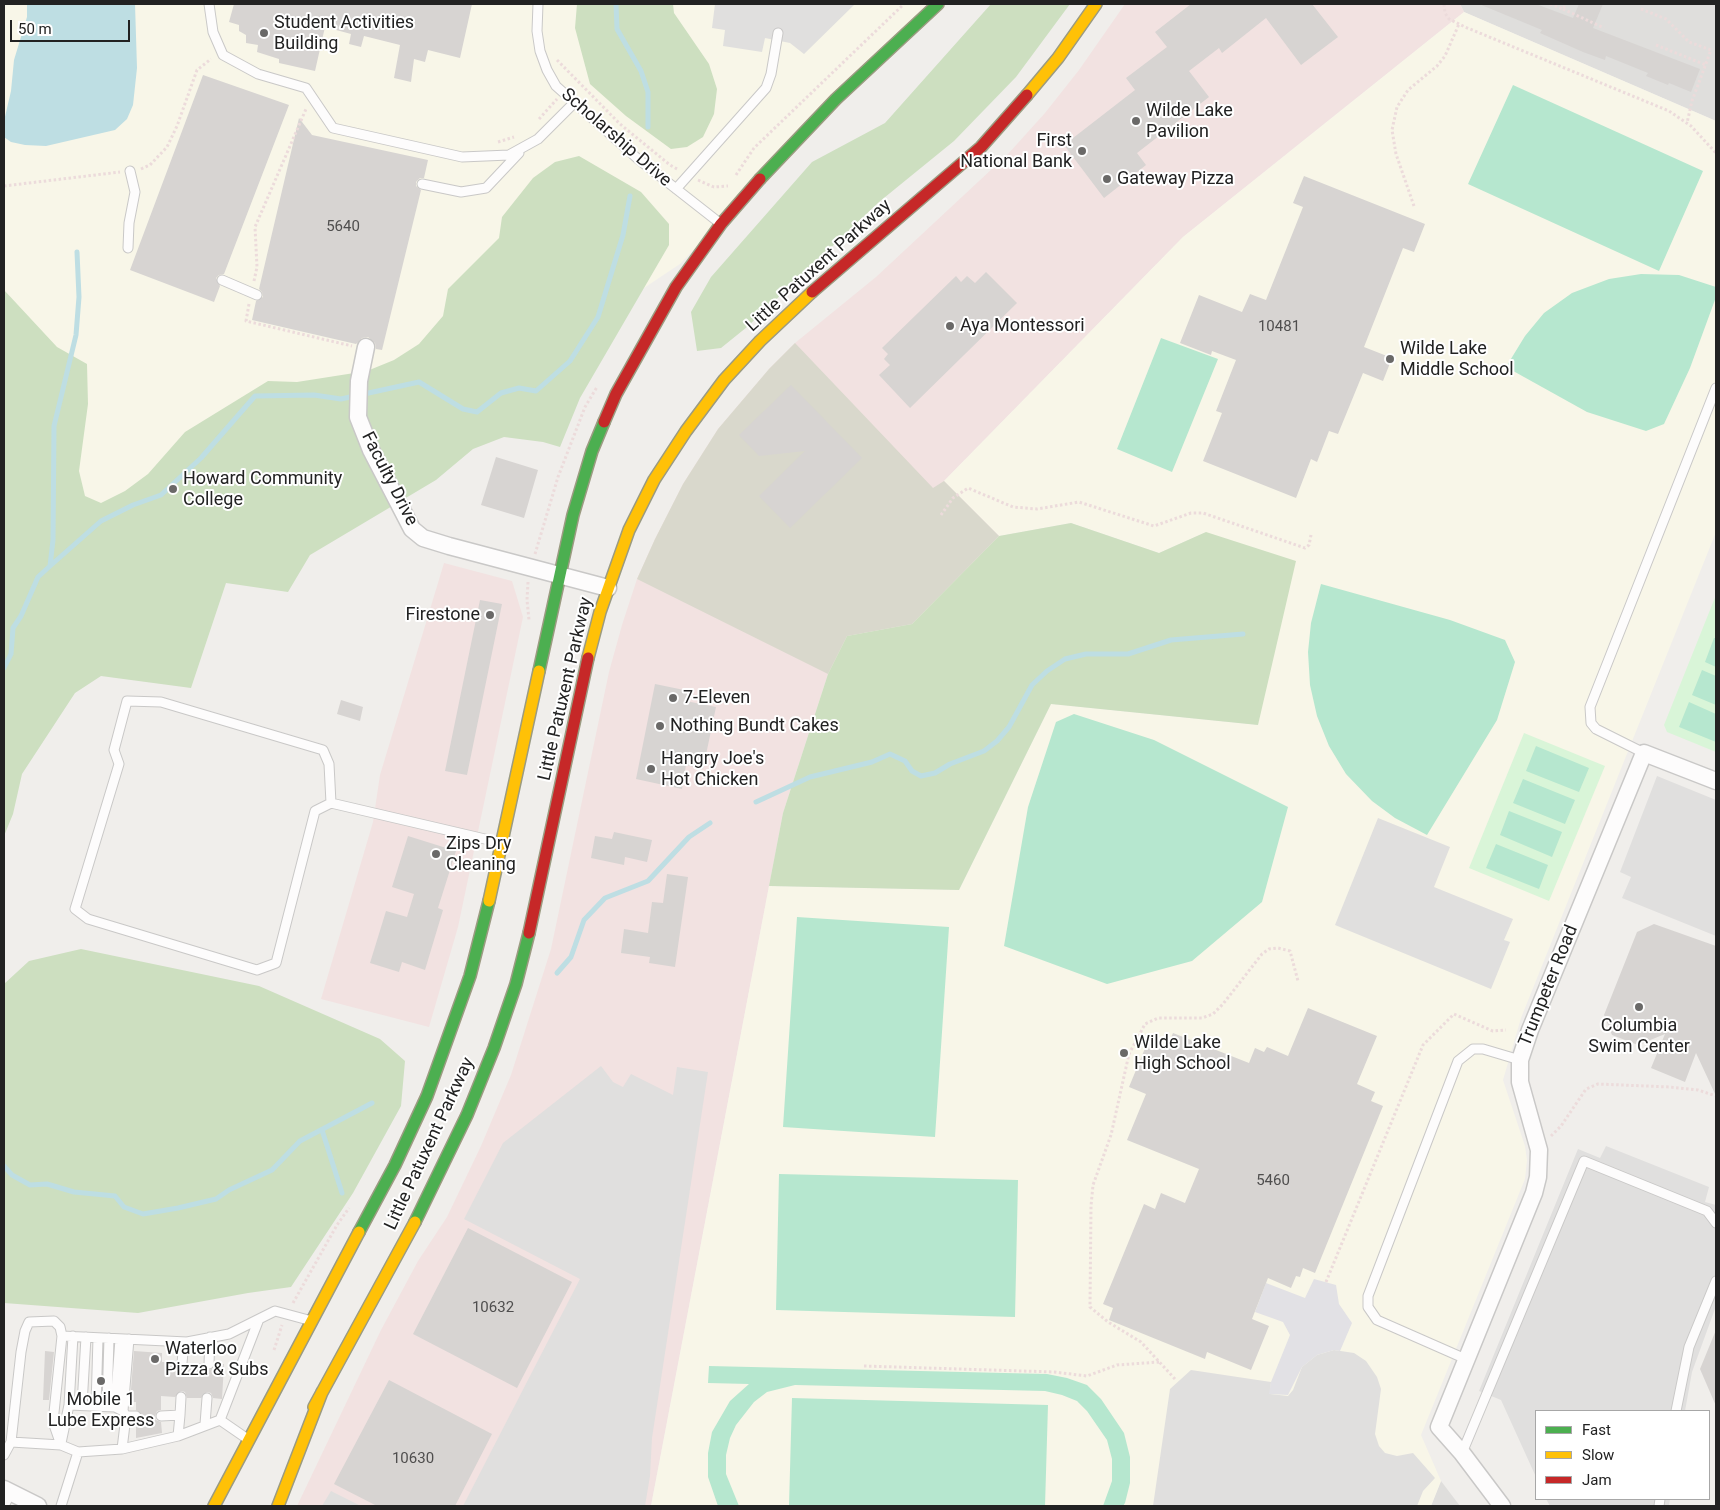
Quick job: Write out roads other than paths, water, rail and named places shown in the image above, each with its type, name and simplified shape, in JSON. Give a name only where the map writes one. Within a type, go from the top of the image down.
[{"type":"main road","name":"Little Patuxent Parkway","points":[[214,1506],[395,1165],[426,1096],[451,1032],[470,976],[502,843],[573,515],[592,450],[616,394],[676,287],[721,224],[771,166],[830,106],[938,4]]},
{"type":"main road","name":"Little Patuxent Parkway","points":[[268,1498],[322,1392],[435,1184],[467,1116],[494,1048],[516,984],[533,916],[585,668],[608,588],[630,530],[654,480],[686,431],[724,380],[760,341],[815,289],[981,147],[1058,58],[1096,4]]},
{"type":"main road","points":[[278,1506],[322,1392]]},
{"type":"street","name":"Faculty Drive","points":[[366,350],[359,381],[358,417],[371,450],[412,529],[423,538],[474,554],[559,574],[608,588]]},
{"type":"street","points":[[1644,753],[1716,782]]},
{"type":"street","name":"Trumpeter Road","points":[[1502,1506],[1439,1427],[1468,1360],[1534,1193],[1538,1177],[1539,1150],[1520,1082],[1520,1060],[1530,1030],[1644,753]]},
{"type":"street","points":[[6,1496],[38,1506]]},
{"type":"lane","points":[[209,4],[213,32],[223,54],[258,74],[306,88],[333,128],[462,157],[509,156],[538,139],[574,103]]},
{"type":"lane","name":"Scholarship Drive","points":[[538,4],[537,31],[540,51],[547,70],[556,86],[676,189],[721,224]]},
{"type":"lane","points":[[676,189],[766,88],[771,74],[778,33]]},
{"type":"lane","points":[[422,184],[461,192],[486,188],[524,148]]},
{"type":"lane","points":[[128,248],[129,222],[135,192],[130,171]]},
{"type":"lane","points":[[222,280],[254,294]]},
{"type":"lane","points":[[1644,753],[1596,729],[1591,723],[1590,707],[1716,388]]},
{"type":"lane","points":[[331,804],[329,764],[323,750],[161,702],[128,700],[114,750],[118,764],[75,909],[88,919],[256,970],[276,963],[315,811],[331,804],[502,843]]},
{"type":"lane","points":[[1468,1360],[1376,1320],[1368,1307],[1368,1296],[1458,1061],[1473,1049],[1484,1049],[1520,1060]]},
{"type":"lane","points":[[1462,1454],[1584,1161],[1707,1211],[1716,1223]]},
{"type":"lane","points":[[1676,1410],[1689,1347],[1716,1281]]},
{"type":"lane","points":[[62,1336],[184,1342],[229,1334],[275,1312],[312,1321]]},
{"type":"lane","points":[[220,1420],[259,1319]]},
{"type":"lane","points":[[4,1455],[11,1442],[25,1331],[29,1322],[54,1321],[60,1327],[62,1336],[53,1422],[61,1445]]},
{"type":"lane","points":[[61,1445],[69,1405],[73,1336]]},
{"type":"lane","points":[[82,1406],[86,1337]]},
{"type":"lane","points":[[208,1364],[210,1337]]},
{"type":"lane","points":[[96,1406],[98,1338]]},
{"type":"lane","points":[[109,1338],[122,1449]]},
{"type":"lane","points":[[118,1410],[124,1339]]},
{"type":"lane","points":[[182,1363],[184,1342]]},
{"type":"lane","points":[[178,1436],[181,1397]]},
{"type":"lane","points":[[205,1424],[207,1398]]},
{"type":"lane","points":[[69,1405],[96,1406],[136,1416]]},
{"type":"lane","points":[[161,1416],[180,1415]]},
{"type":"lane","points":[[11,1442],[61,1445],[78,1452],[122,1449],[178,1436],[205,1424],[220,1420],[249,1440]]},
{"type":"lane","points":[[61,1506],[78,1452]]},
{"type":"water","points":[[27,4],[135,4],[137,68],[133,105],[127,119],[115,130],[46,146],[11,142],[4,137],[4,121],[11,91],[14,60],[27,17]]},
{"type":"waterway","points":[[616,4],[617,29],[641,71],[648,92],[648,127]]},
{"type":"waterway","points":[[50,566],[101,521],[133,505],[161,495],[201,458],[255,396],[314,395],[341,399],[419,382],[463,409],[477,412],[501,393],[519,388],[536,391],[570,361],[598,317],[623,235],[630,196]]},
{"type":"waterway","points":[[4,668],[11,654],[13,628],[21,616],[38,577],[50,566],[53,540],[54,426],[76,335],[79,297],[77,252]]},
{"type":"waterway","points":[[756,802],[810,777],[872,762],[890,754],[905,761],[912,771],[921,776],[935,773],[950,764],[984,751],[997,741],[1009,727],[1032,685],[1047,671],[1065,659],[1086,654],[1128,654],[1171,640],[1243,634]]},
{"type":"waterway","points":[[557,973],[571,957],[584,920],[605,898],[648,881],[689,837],[710,823]]},
{"type":"waterway","points":[[4,1166],[12,1175],[30,1185],[47,1184],[74,1192],[115,1196],[124,1207],[143,1214],[216,1199],[229,1190],[272,1170],[300,1141],[372,1103]]},
{"type":"waterway","points":[[322,1130],[342,1193]]},
{"type":"place","name":"Student Activities Building","points":[[264,33]]},
{"type":"place","name":"Wilde Lake Pavilion","points":[[1136,121]]},
{"type":"place","name":"First National Bank","points":[[1082,151]]},
{"type":"place","name":"Gateway Pizza","points":[[1107,179]]},
{"type":"place","name":"Aya Montessori","points":[[950,326]]},
{"type":"place","name":"Wilde Lake Middle School","points":[[1390,359]]},
{"type":"place","name":"Howard Community College","points":[[173,489]]},
{"type":"place","name":"Firestone","points":[[490,615]]},
{"type":"place","name":"7-Eleven","points":[[673,698]]},
{"type":"place","name":"Nothing Bundt Cakes","points":[[660,726]]},
{"type":"place","name":"Hangry Joe's Hot Chicken","points":[[651,769]]},
{"type":"place","name":"Zips Dry Cleaning","points":[[436,854]]},
{"type":"place","name":"Columbia Swim Center","points":[[1639,1007]]},
{"type":"place","name":"Wilde Lake High School","points":[[1124,1053]]},
{"type":"place","name":"Waterloo Pizza & Subs","points":[[155,1359]]},
{"type":"place","name":"Mobile 1 Lube Express","points":[[101,1381]]}]
